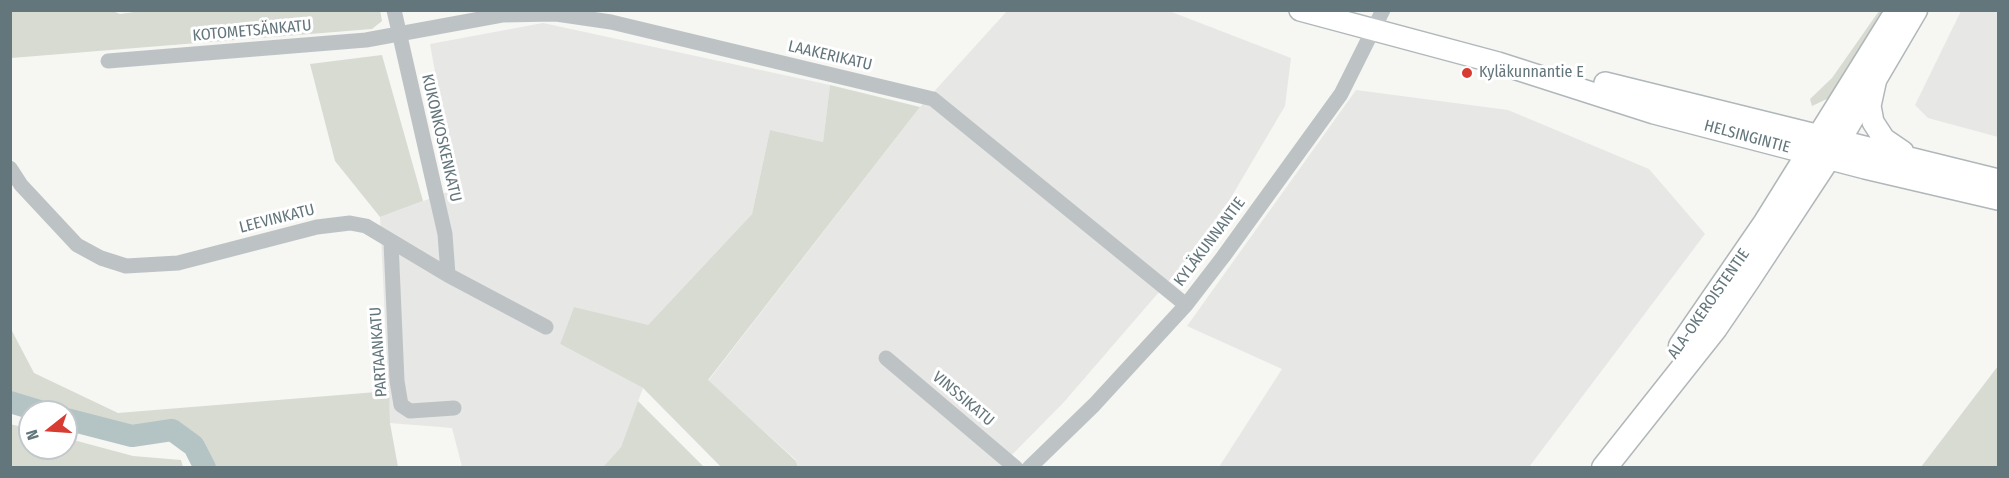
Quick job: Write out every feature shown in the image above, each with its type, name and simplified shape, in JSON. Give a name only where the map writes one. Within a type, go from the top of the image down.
[{"type":"main road","name":"HELSINGINTIE","points":[[1300,10],[1498,63],[1543,69],[1657,94],[1998,199]]},
{"type":"main road","points":[[1824,147],[1899,10]]},
{"type":"main road","points":[[1824,147],[1879,73],[1914,10]]},
{"type":"main road","points":[[1879,73],[1870,106],[1878,131],[1893,146],[1928,163]]},
{"type":"main road","name":"HELSINGINTIE","points":[[1824,147],[1928,163],[1998,180]]},
{"type":"main road","name":"ALA-OKEROISTENTIE","points":[[1591,468],[1824,147]]},
{"type":"main road","name":"ALA-OKEROISTENTIE","points":[[1604,468],[1715,328],[1824,147]]},
{"type":"street","name":"KUKONKOSKENKATU","points":[[394,10],[445,234],[448,275]]},
{"type":"street","name":"KYLÄKUNNANTIE","points":[[1029,468],[1094,405],[1186,305],[1341,94],[1383,10]]},
{"type":"street","name":"LAAKERIKATU","points":[[399,36],[502,15],[556,14],[611,22],[933,99],[1186,305]]},
{"type":"street","name":"KOTOMETSÄNKATU","points":[[108,61],[399,36]]},
{"type":"street","name":"LEEVINKATU","points":[[10,168],[21,186],[77,245],[101,258],[126,266],[178,263],[335,223],[366,226],[448,275],[546,327]]},
{"type":"street","name":"PARTAANKATU","points":[[391,242],[397,381],[401,405],[410,411],[454,408]]},
{"type":"street","name":"VINSSIKATU","points":[[886,358],[1016,468]]},
{"type":"shaded area","points":[[110,10],[120,14],[148,10],[380,10],[382,21],[372,29],[11,58],[11,11]]},
{"type":"shaded area","points":[[1007,11],[1169,11],[1291,58],[1285,106],[1210,233],[1064,402],[1000,467],[798,467],[796,460],[708,381],[920,107]]},
{"type":"shaded area","points":[[1879,11],[1890,11],[1831,97],[1812,106],[1810,99],[1832,78]]},
{"type":"shaded area","points":[[1961,11],[1998,11],[1998,137],[1928,118],[1915,105]]},
{"type":"shaded area","points":[[543,23],[830,85],[823,142],[770,130],[752,214],[647,326],[574,307],[560,344],[643,388],[621,447],[603,467],[462,467],[452,428],[390,423],[380,217],[456,189],[430,44]]},
{"type":"shaded area","points":[[382,55],[423,201],[380,217],[335,161],[310,64]]},
{"type":"shaded area","points":[[830,85],[920,107],[708,380],[796,461],[798,467],[721,467],[643,388],[560,344],[574,307],[648,325],[752,214],[770,130],[823,142]]},
{"type":"shaded area","points":[[1356,90],[1508,110],[1649,169],[1705,234],[1529,467],[1219,467],[1282,369],[1187,326]]},
{"type":"shaded area","points":[[11,329],[34,373],[118,413],[389,391],[390,423],[398,467],[216,467],[203,439],[175,421],[139,428],[78,412],[78,400],[30,400],[11,395]]},
{"type":"shaded area","points":[[1998,366],[1998,467],[1921,467]]},
{"type":"shaded area","points":[[638,401],[704,467],[603,467],[621,447]]},
{"type":"shaded area","points":[[10,424],[18,426],[18,460],[78,460],[78,441],[133,456],[181,460],[183,467],[11,467]]},
{"type":"waterway","points":[[10,402],[18,404]]},
{"type":"waterway","points":[[78,422],[132,436],[172,430],[194,446],[205,468]]},
{"type":"place","name":"Kyläkunnantie E","points":[[1467,73]]}]
